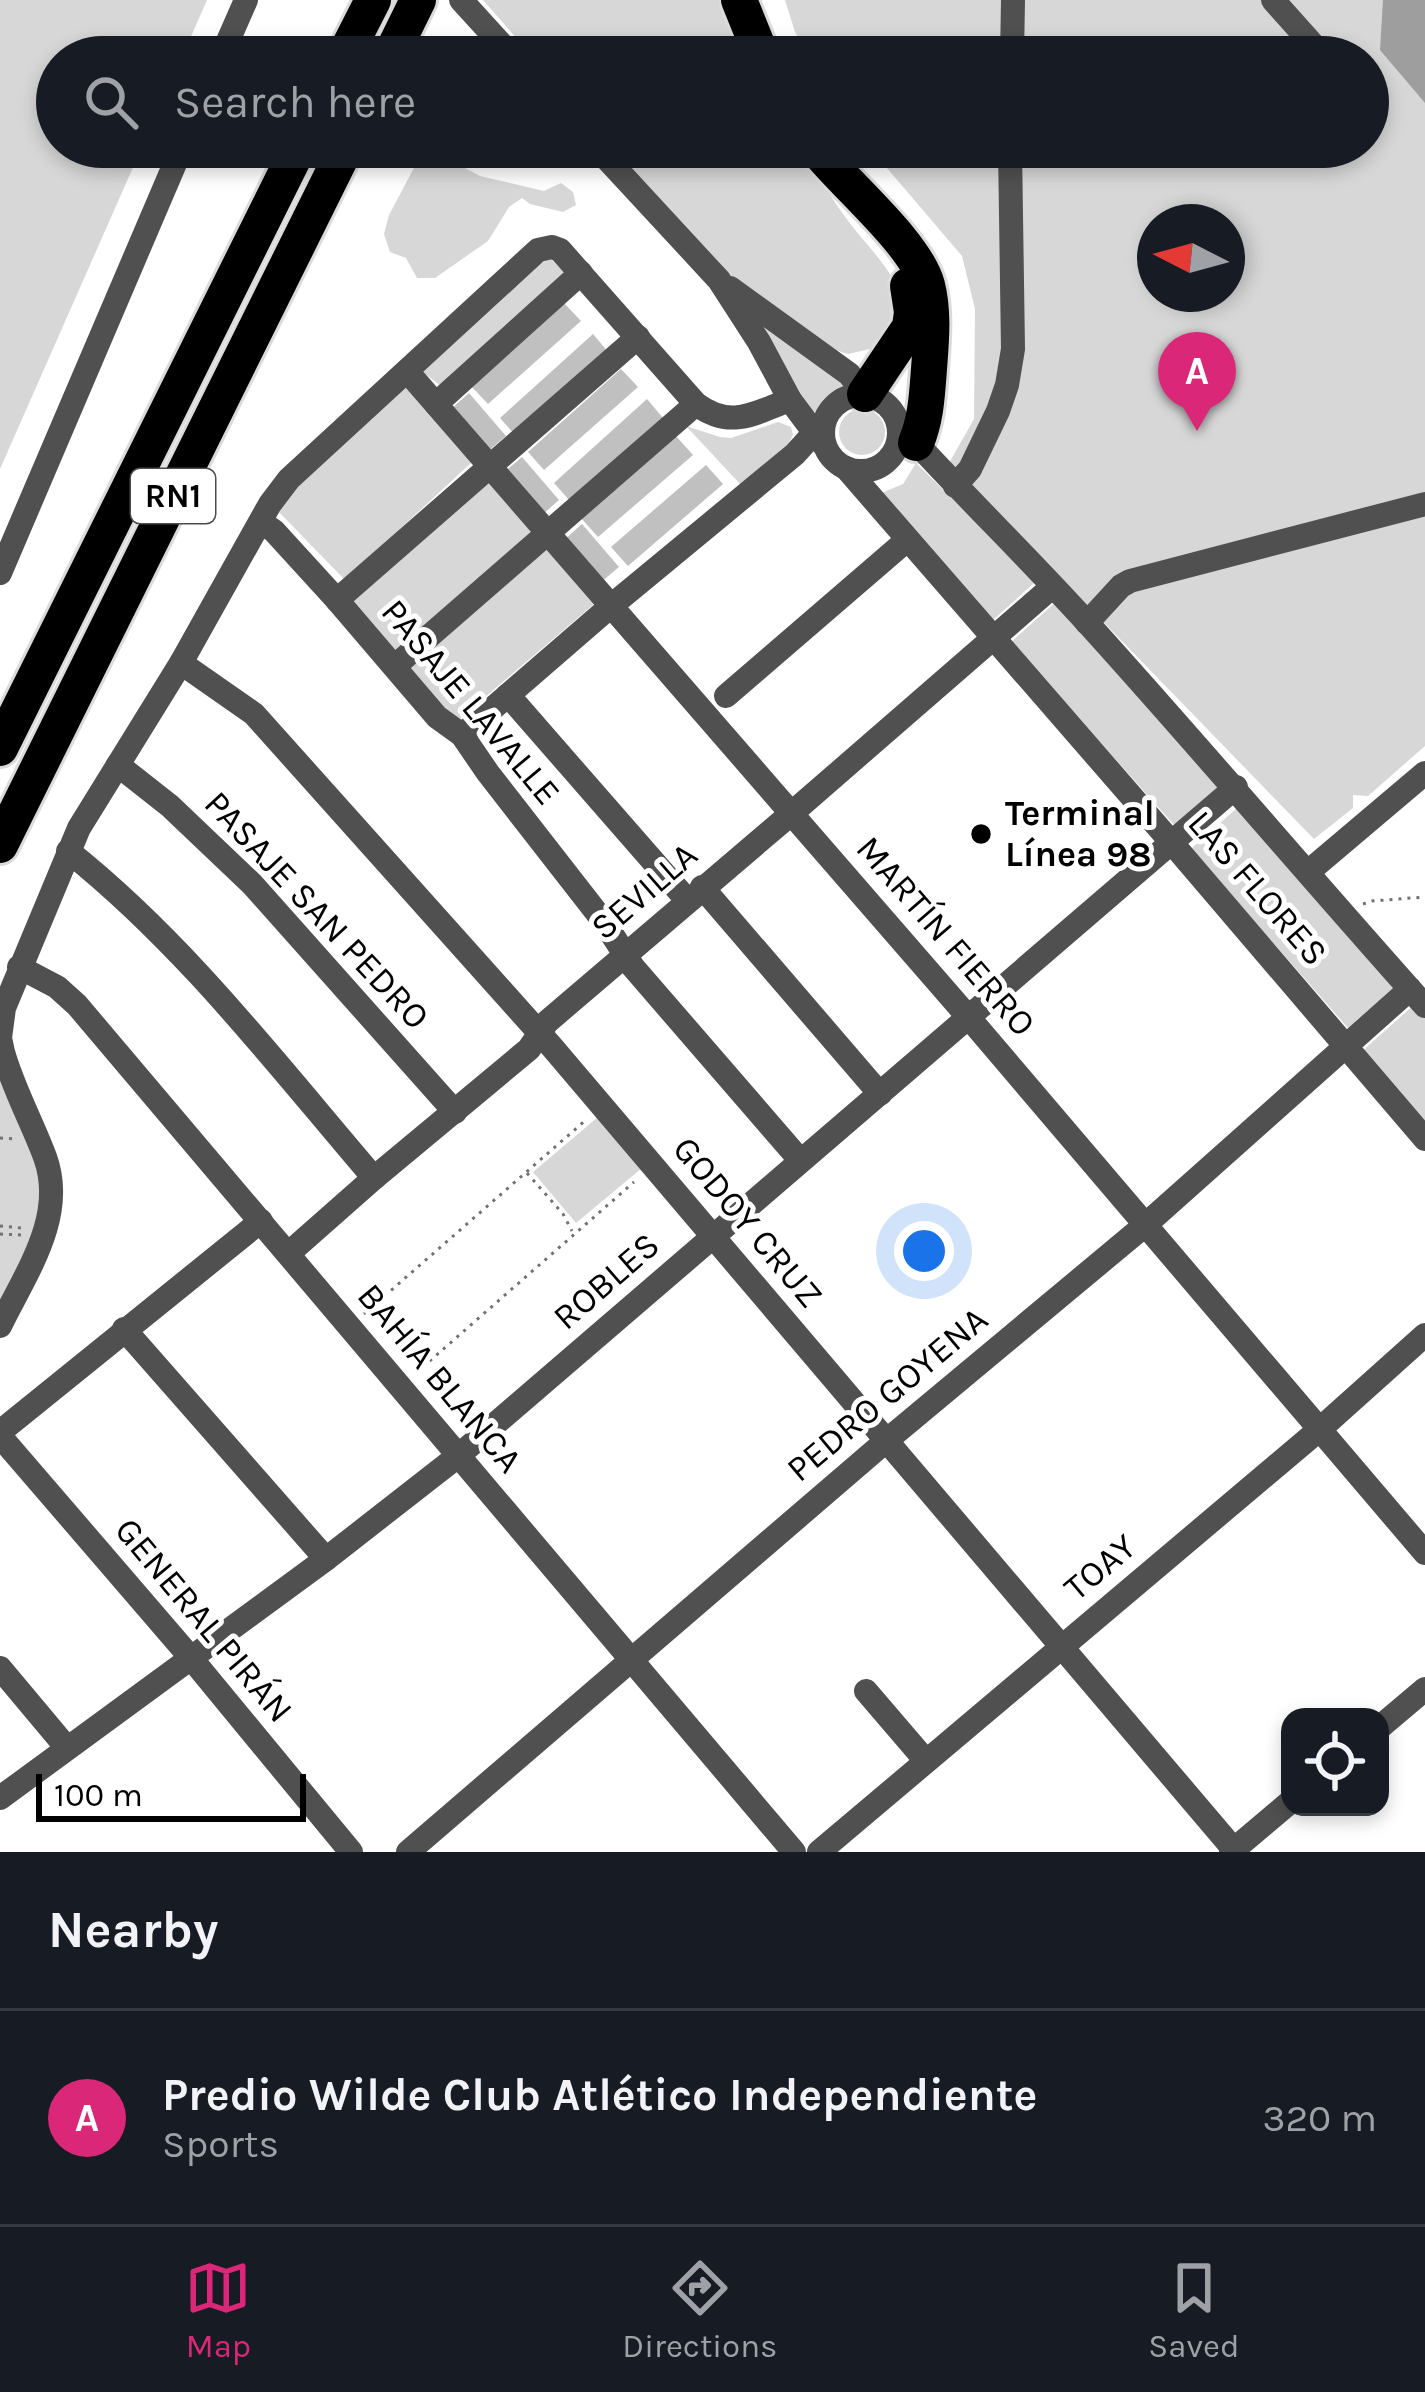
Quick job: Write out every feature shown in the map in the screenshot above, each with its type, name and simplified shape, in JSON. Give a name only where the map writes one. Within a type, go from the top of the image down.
[{"type":"highway","points":[[355,36],[373,0]]},
{"type":"highway","points":[[400,36],[418,0]]},
{"type":"highway","points":[[739,0],[754,36]]},
{"type":"highway","name":"RN1","points":[[0,748],[288,168]]},
{"type":"highway","name":"RN1","points":[[8,828],[336,168]]},
{"type":"highway","points":[[832,168],[898,261],[911,301],[910,327],[865,394]]},
{"type":"highway","points":[[840,178],[902,242],[927,285],[932,337],[925,415],[907,433]]},
{"type":"highway","points":[[0,707],[40,635],[84,578]]},
{"type":"highway","points":[[0,881],[8,828]]},
{"type":"street","points":[[230,36],[246,0]]},
{"type":"street","points":[[461,0],[494,36]]},
{"type":"street","points":[[1012,36],[1013,0]]},
{"type":"street","points":[[1273,0],[1305,36]]},
{"type":"street","points":[[0,573],[173,168]]},
{"type":"street","points":[[615,168],[719,280],[790,400],[821,433],[836,463],[867,471],[887,461],[907,433],[885,403],[865,394],[849,374],[719,280]]},
{"type":"street","points":[[955,486],[970,469],[1007,385],[1012,349],[1010,168]]},
{"type":"street","points":[[0,1326],[42,1240],[51,1208],[50,1172],[0,1038],[4,1008],[89,808],[289,479],[538,250],[560,250],[708,413],[726,419],[790,400]]},
{"type":"street","points":[[436,404],[581,273]]},
{"type":"street","points":[[337,600],[638,337]]},
{"type":"street","name":"MARTÍN FIERRO","points":[[407,371],[1425,1552]]},
{"type":"street","points":[[462,735],[821,433],[828,413],[843,398],[865,394]]},
{"type":"street","points":[[395,667],[696,404]]},
{"type":"street","name":"LAS FLORES","points":[[907,433],[1087,622],[1418,997]]},
{"type":"street","name":"LAS FLORES","points":[[846,468],[1425,1139]]},
{"type":"street","points":[[1087,622],[1130,581],[1425,504]]},
{"type":"street","name":"PASAJE LAVALLE","points":[[261,522],[337,600],[437,717],[462,735],[625,955],[800,1160]]},
{"type":"street","points":[[725,696],[907,540]]},
{"type":"street","name":"SEVILLA","points":[[289,1253],[529,1049],[538,1032],[1052,586]]},
{"type":"street","name":"GODOY CRUZ","points":[[181,663],[254,714],[538,1032],[1234,1851]]},
{"type":"street","points":[[508,695],[880,1094]]},
{"type":"street","name":"PASAJE SAN PEDRO","points":[[118,765],[170,806],[251,884],[455,1112]]},
{"type":"street","points":[[1308,872],[1425,773]]},
{"type":"street","name":"ROBLES","points":[[0,1798],[458,1456],[1236,787]]},
{"type":"street","points":[[68,850],[146,918],[374,1178]]},
{"type":"street","name":"BAHÍA BLANCA","points":[[19,967],[67,993],[794,1852]]},
{"type":"street","name":"PEDRO GOYENA","points":[[407,1852],[1144,1226],[1347,1046],[1418,997]]},
{"type":"street","points":[[0,1434],[261,1221]]},
{"type":"street","points":[[124,1329],[326,1559]]},
{"type":"street","name":"TOAY","points":[[819,1852],[1425,1336]]},
{"type":"street","name":"GENERAL PIRÁN","points":[[0,1434],[351,1852]]},
{"type":"street","points":[[0,1668],[67,1748]]},
{"type":"street","points":[[1389,1719],[1425,1689]]},
{"type":"street","points":[[866,1691],[926,1761]]},
{"type":"street","points":[[1234,1851],[1281,1810]]},
{"type":"path","points":[[1347,916],[1372,901],[1425,897]]},
{"type":"path","points":[[350,1326],[602,1106]]},
{"type":"path","points":[[0,1138],[24,1139],[21,1132]]},
{"type":"path","points":[[401,1386],[653,1166]]},
{"type":"path","points":[[527,1172],[573,1233]]},
{"type":"path","points":[[0,1226],[27,1228],[24,1235],[0,1234]]},
{"type":"shaded area","points":[[0,0],[207,0],[191,36],[36,36],[36,168],[133,168],[0,469]]},
{"type":"shaded area","points":[[483,0],[728,0],[742,36],[515,36]]},
{"type":"shaded area","points":[[785,0],[1425,0],[1425,746],[1368,796],[1353,795],[1353,808],[1314,839],[949,463],[974,419],[975,309],[962,256],[887,168],[1389,168],[1389,36],[797,36]]},
{"type":"shaded area","points":[[1383,0],[1425,0],[1425,103],[1389,61],[1389,36],[1381,36]]},
{"type":"shaded area","points":[[414,168],[465,168],[544,191],[561,183],[573,192],[576,205],[563,212],[522,198],[509,207],[488,241],[435,278],[417,278],[406,258],[390,252],[384,234]]},
{"type":"shaded area","points":[[630,168],[814,168],[896,284],[905,312],[879,347],[848,354],[832,349],[715,264]]},
{"type":"shaded area","points":[[542,258],[550,258],[564,272],[441,386],[424,373],[425,365]]},
{"type":"shaded area","points":[[764,328],[843,383],[843,393],[820,413],[809,410]]},
{"type":"shaded area","points":[[402,383],[472,462],[345,580],[275,508]]},
{"type":"shaded area","points":[[862,409],[878,416],[885,432],[878,448],[862,455],[846,448],[839,432],[846,416]]},
{"type":"shaded area","points":[[778,422],[791,427],[789,443],[741,485],[686,426],[731,438]]},
{"type":"shaded area","points":[[916,463],[1036,581],[991,622],[879,494],[903,484]]},
{"type":"shaded area","points":[[488,482],[532,532],[395,652],[350,601]]},
{"type":"shaded area","points":[[549,548],[595,597],[593,605],[457,721],[409,671],[410,666]]},
{"type":"shaded area","points":[[1058,600],[1222,784],[1175,826],[1011,642]]},
{"type":"shaded area","points":[[1238,807],[1395,986],[1348,1028],[1191,849]]},
{"type":"shaded area","points":[[1415,1004],[1425,1016],[1425,1128],[1359,1054]]},
{"type":"shaded area","points":[[0,1066],[44,1178],[38,1224],[0,1304]]},
{"type":"shaded area","points":[[598,1117],[642,1168],[576,1223],[533,1172]]},
{"type":"building","points":[[564,303],[581,321],[488,404],[471,386]]},
{"type":"building","points":[[593,334],[609,353],[516,436],[500,418]]},
{"type":"building","points":[[621,369],[638,387],[544,470],[528,452]]},
{"type":"building","points":[[469,393],[506,436],[487,452],[451,409]]},
{"type":"building","points":[[647,399],[663,418],[570,501],[554,483]]},
{"type":"building","points":[[676,436],[693,455],[598,537],[581,518]]},
{"type":"building","points":[[522,457],[559,500],[541,516],[504,472]]},
{"type":"building","points":[[706,465],[723,484],[628,566],[611,547]]},
{"type":"building","points":[[582,524],[619,567],[600,583],[564,540]]},
{"type":"place","name":"Predio Wilde Club Atlético Independiente","points":[[1197,431]]},
{"type":"place","name":"Terminal Línea 98","points":[[981,834]]}]
